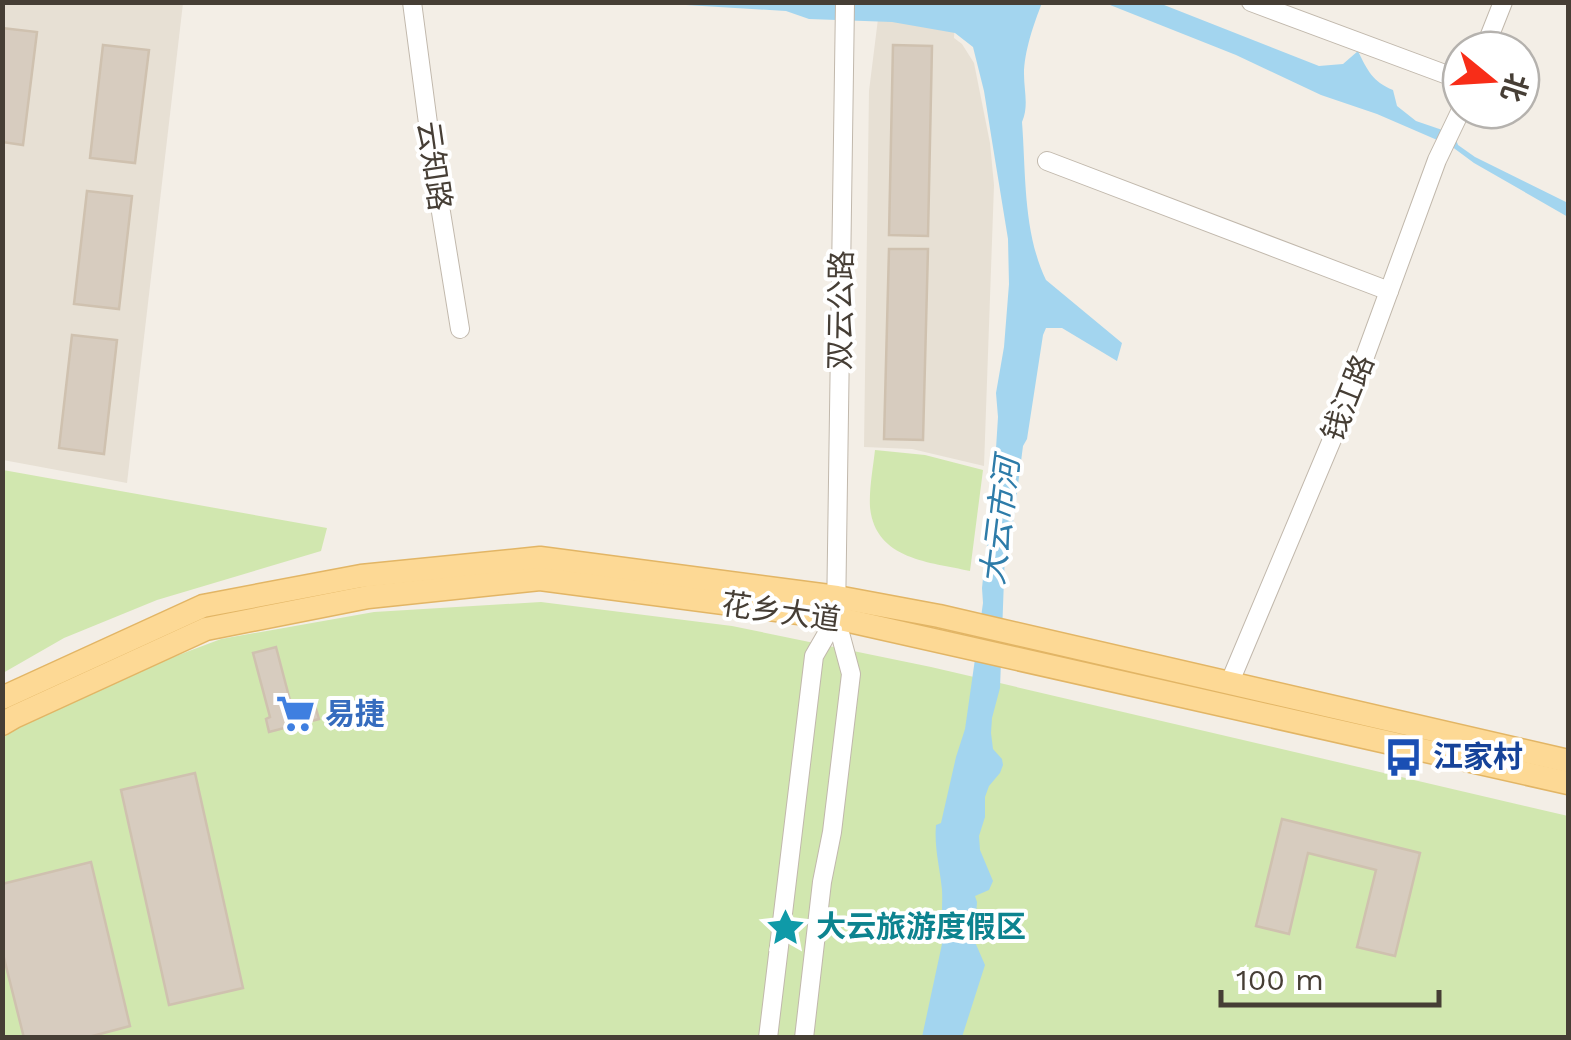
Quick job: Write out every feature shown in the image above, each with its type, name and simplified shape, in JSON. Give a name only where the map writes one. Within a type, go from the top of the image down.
[{"type":"main road","name":"花乡大道","points":[[2,698],[203,606],[361,576],[540,558],[837,608],[965,648],[1568,783]]},
{"type":"main road","name":"花乡大道","points":[[2,724],[206,629],[368,596],[540,579],[970,622],[1568,761]]},
{"type":"street","name":"云知路","points":[[412,2],[460,329]]},
{"type":"street","name":"双云公路","points":[[804,1038],[850,674],[837,608],[846,2]]},
{"type":"street","points":[[1251,2],[1441,73]]},
{"type":"street","points":[[1492,30],[1503,2]]},
{"type":"street","name":"钱江路","points":[[1229,684],[1352,392],[1437,160],[1452,130]]},
{"type":"street","points":[[1047,161],[1389,291]]},
{"type":"street","name":"双云公路","points":[[768,1038],[814,656],[837,608]]},
{"type":"shaded area","points":[[2,3],[183,3],[127,483],[3,460]]},
{"type":"shaded area","points":[[880,3],[956,3],[954,38],[974,63],[994,185],[984,466],[912,449],[864,447],[869,91]]},
{"type":"green space","points":[[875,450],[925,455],[983,470],[970,571],[907,556],[882,538],[870,507]]},
{"type":"green space","points":[[3,470],[327,528],[321,551],[157,600],[64,638],[3,673]]},
{"type":"green space","name":"大云旅游度假区","points":[[541,602],[732,626],[931,667],[1568,816],[1568,1037],[3,1038],[3,733],[152,665],[221,639],[374,612]]},
{"type":"water","name":"大云市河","points":[[653,3],[1042,3],[1026,56],[1022,122],[1033,242],[1046,280],[1122,343],[1117,361],[1062,328],[1046,328],[1043,335],[1005,552],[1000,688],[991,733],[993,749],[1003,765],[985,797],[985,817],[979,836],[980,850],[993,881],[989,890],[975,896],[975,942],[985,965],[962,1037],[922,1037],[945,930],[936,825],[941,823],[965,729],[983,603],[998,417],[996,393],[1009,284],[1008,239],[973,47],[955,33],[892,22],[809,19],[786,11]]},
{"type":"water","points":[[1105,3],[1159,3],[1319,66],[1343,64],[1358,51],[1371,75],[1393,90],[1397,106],[1416,121],[1454,134],[1458,145],[1475,157],[1568,203],[1568,217],[1451,146],[1321,95],[1236,55]]},
{"type":"building","points":[[2,28],[37,32],[23,145],[2,142]]},
{"type":"building","points":[[103,45],[149,50],[135,163],[90,158]]},
{"type":"building","points":[[893,45],[932,46],[928,236],[889,235]]},
{"type":"building","points":[[87,191],[132,196],[119,309],[74,304]]},
{"type":"building","points":[[889,249],[928,249],[923,440],[884,439]]},
{"type":"building","points":[[72,335],[117,340],[104,454],[59,448]]},
{"type":"building","points":[[276,647],[292,708],[314,702],[319,719],[269,732],[266,719],[270,717],[253,653]]},
{"type":"building","points":[[195,773],[243,988],[169,1005],[121,790]]},
{"type":"building","points":[[1282,819],[1420,853],[1395,956],[1357,947],[1376,870],[1308,853],[1289,934],[1256,926]]},
{"type":"building","points":[[91,862],[130,1026],[85,1038],[24,1038],[2,950],[2,884]]},
{"type":"place","name":"易捷","points":[[295,714]]},
{"type":"place","name":"江家村","points":[[1403,757]]},
{"type":"place","name":"大云旅游度假区","points":[[786,927]]}]
